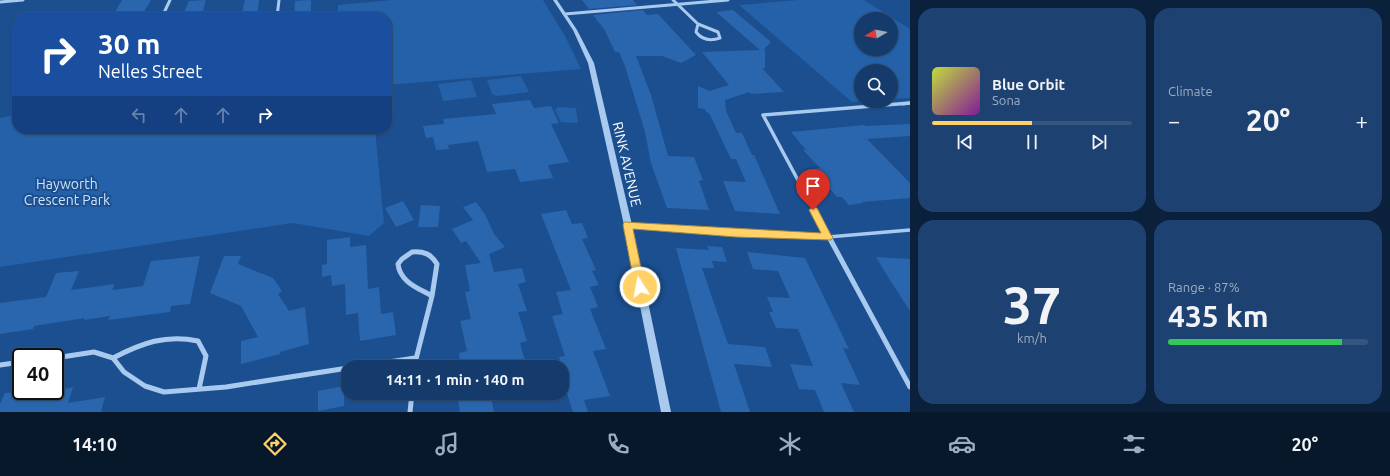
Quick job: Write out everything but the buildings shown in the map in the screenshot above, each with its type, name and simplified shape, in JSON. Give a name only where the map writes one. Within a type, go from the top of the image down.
[{"type":"street","points":[[0,2],[23,0]]},
{"type":"street","points":[[164,12],[170,0]]},
{"type":"street","points":[[278,12],[279,0]]},
{"type":"street","name":"RINK AVENUE","points":[[555,0],[584,46],[591,63],[628,225],[666,412]]},
{"type":"street","points":[[673,0],[698,24],[718,32],[720,38],[710,40],[699,36],[696,32],[698,24]]},
{"type":"street","points":[[564,14],[728,0]]},
{"type":"street","points":[[910,103],[763,115],[910,387]]},
{"type":"street","points":[[628,225],[736,234],[828,237],[910,230]]},
{"type":"street","points":[[402,360],[415,358],[432,296],[436,270],[434,259],[424,252],[411,252],[405,255],[398,264],[399,275],[403,280],[432,296]]},
{"type":"street","points":[[113,358],[143,342],[163,338],[182,337],[198,341],[206,356],[199,390]]},
{"type":"street","points":[[64,357],[94,352],[113,358],[124,372],[145,386],[164,392],[199,390],[341,369]]},
{"type":"street","points":[[0,365],[12,363]]},
{"type":"street","points":[[410,412],[411,400]]},
{"type":"green space","points":[[392,0],[543,0],[565,36],[581,69],[392,85],[392,12],[338,12],[338,5]]},
{"type":"green space","points":[[799,0],[864,0],[883,12],[854,12],[854,56],[898,56],[898,21],[910,29],[910,98],[898,99],[898,64],[854,64],[854,102],[852,102],[739,5]]},
{"type":"green space","points":[[521,76],[529,92],[497,96],[492,94],[487,80]]},
{"type":"green space","points":[[471,80],[477,97],[443,101],[438,84]]},
{"type":"green space","points":[[558,107],[576,108],[578,123],[561,122],[555,110]]},
{"type":"green space","name":"Hayworth Crescent Park","points":[[12,116],[12,134],[375,134],[384,223],[369,236],[293,223],[0,267],[0,118]]},
{"type":"route","points":[[640,287],[628,225],[736,234],[828,237],[813,210]]}]
